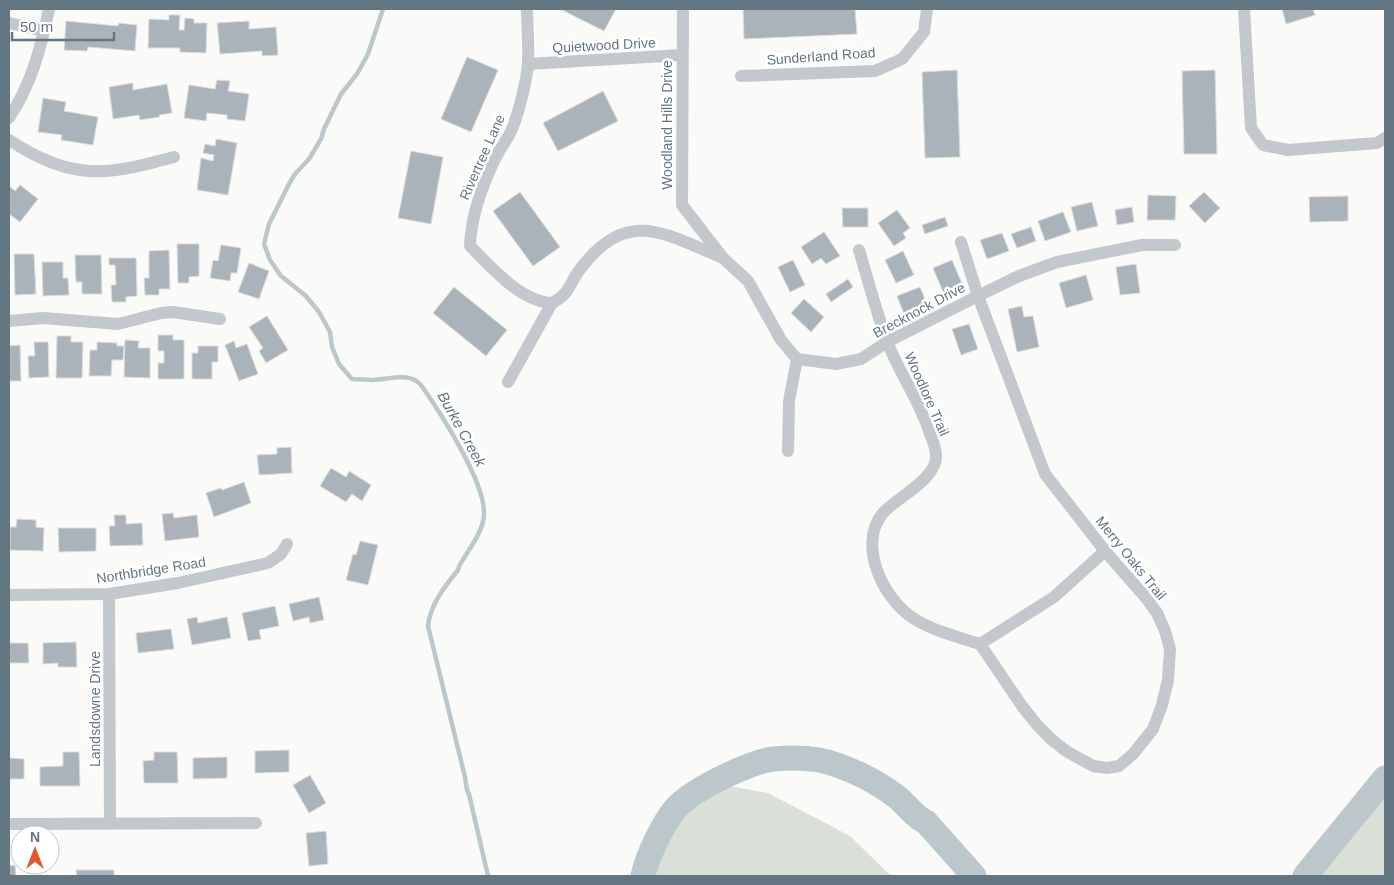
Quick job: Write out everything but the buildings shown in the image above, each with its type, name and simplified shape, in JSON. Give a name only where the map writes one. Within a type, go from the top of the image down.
[{"type":"street","points":[[9,118],[25,91],[32,74],[49,9]]},
{"type":"street","name":"Rivertree Lane","points":[[527,9],[528,64],[517,113],[511,131],[496,158],[474,212],[470,230],[470,246],[486,263],[525,294],[541,303],[552,303]]},
{"type":"street","name":"Woodland Hills Drive","points":[[683,9],[682,205],[723,258]]},
{"type":"street","name":"Sunderland Road","points":[[741,76],[875,70],[902,59],[924,32],[927,9]]},
{"type":"street","points":[[1244,9],[1251,128],[1263,145],[1288,150],[1377,143],[1385,138]]},
{"type":"street","points":[[9,23],[44,31]]},
{"type":"street","name":"Quietwood Drive","points":[[528,64],[682,55]]},
{"type":"street","points":[[9,140],[25,151],[72,170],[115,171],[174,157]]},
{"type":"street","points":[[508,382],[552,303],[563,297],[580,270],[600,246],[628,232],[647,230],[671,236],[723,258],[748,281],[781,340],[797,358],[790,401],[788,451]]},
{"type":"street","name":"Merry Oaks Trail","points":[[961,242],[978,296],[1045,474],[1151,606],[1165,631],[1170,649],[1168,680],[1162,705],[1153,728],[1133,754],[1119,766],[1107,768],[1094,766],[1066,751],[1051,739],[1022,706],[980,644]]},
{"type":"street","name":"Brecknock Drive","points":[[797,358],[836,364],[860,358],[1019,276],[1058,262],[1142,245],[1174,245]]},
{"type":"street","name":"Woodlore Trail","points":[[858,250],[888,342],[927,423],[936,457],[932,468],[914,489],[884,512],[877,522],[873,540],[875,566],[896,604],[905,613],[915,620],[944,633],[980,644]]},
{"type":"street","points":[[9,321],[43,318],[118,324],[161,313],[173,312],[220,319]]},
{"type":"street","name":"Northbridge Road","points":[[9,595],[109,594],[178,583],[268,563],[281,554],[288,544]]},
{"type":"street","points":[[980,644],[1054,597],[1105,551]]},
{"type":"street","name":"Landsdowne Drive","points":[[109,594],[110,823]]},
{"type":"street","points":[[9,824],[256,823]]},
{"type":"shaded area","points":[[729,786],[768,793],[850,836],[891,876],[656,876],[662,845],[688,808]]},
{"type":"shaded area","points":[[1385,797],[1385,876],[1321,876],[1354,831]]},
{"type":"waterway","name":"Burke Creek","points":[[383,9],[368,54],[357,74],[341,94],[321,139],[309,159],[295,174],[289,184],[269,224],[264,244],[270,260],[281,276],[306,296],[319,312],[330,332],[332,347],[339,364],[352,379],[372,380],[404,377],[410,378],[421,385],[460,448],[478,485],[483,501],[484,515],[481,528],[458,570],[435,603],[428,626],[488,876]]},
{"type":"waterway","points":[[643,876],[656,840],[671,814],[684,801],[707,785],[750,765],[773,759],[798,758],[822,760],[837,765],[868,779],[890,792],[926,822],[974,876]]},
{"type":"waterway","points":[[1305,876],[1385,778]]}]
